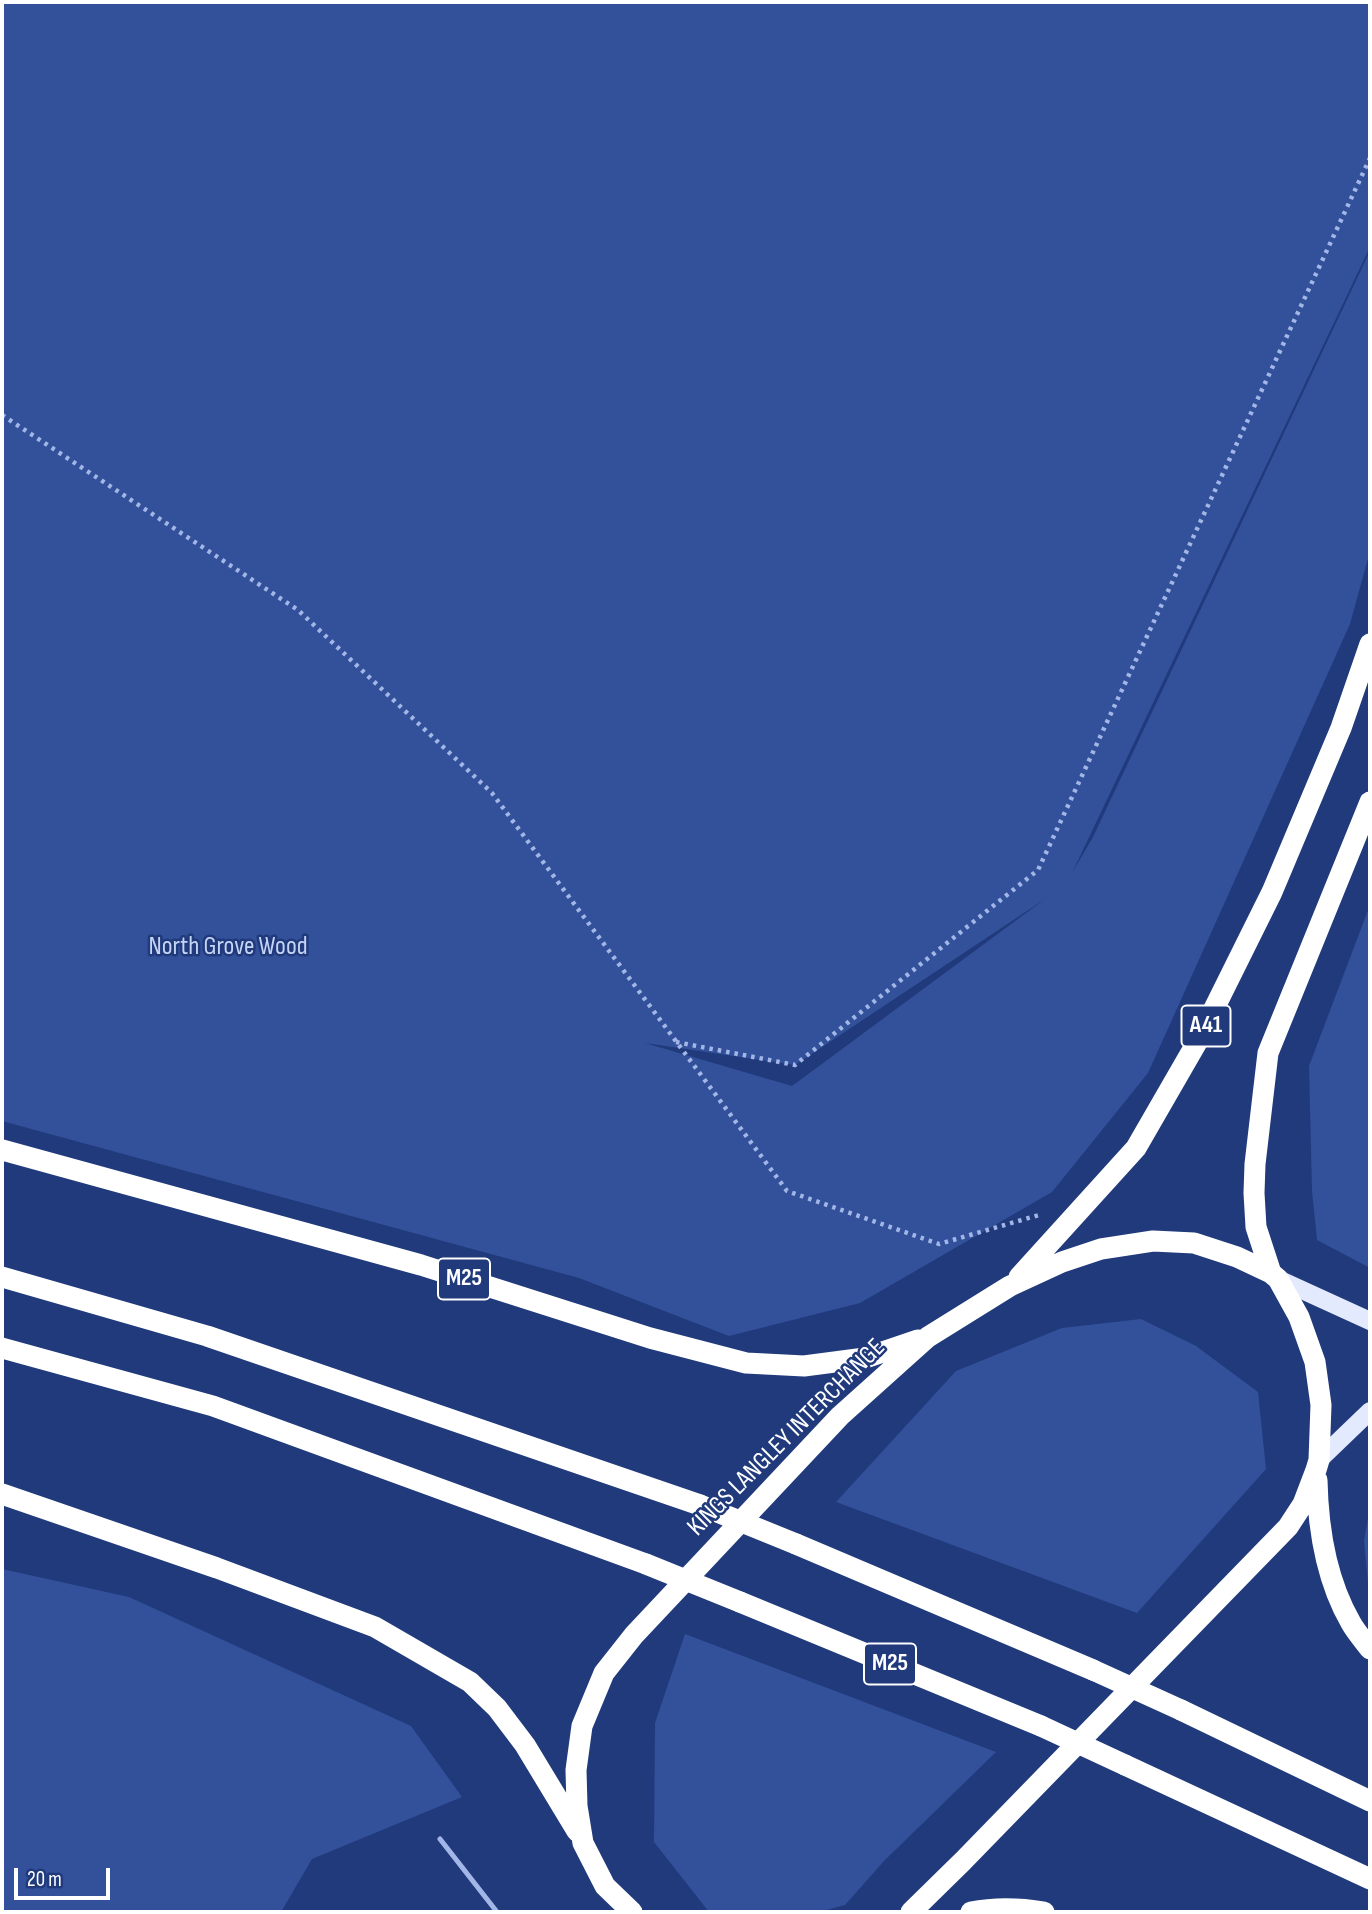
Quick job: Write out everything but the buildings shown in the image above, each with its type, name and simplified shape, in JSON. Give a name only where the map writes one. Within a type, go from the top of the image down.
[{"type":"highway","name":"A41","points":[[1010,1286],[1136,1148],[1200,1037],[1272,892],[1340,728],[1370,644]]},
{"type":"highway","name":"A41","points":[[1274,1276],[1256,1227],[1254,1193],[1268,1053],[1370,802]]},
{"type":"highway","name":"M25","points":[[2,1150],[421,1265],[650,1338],[746,1363],[804,1366],[841,1361],[865,1357],[928,1337]]},
{"type":"highway","name":"KINGS LANGLEY INTERCHANGE","points":[[632,1912],[605,1886],[583,1843],[577,1806],[576,1770],[583,1726],[604,1673],[634,1635],[840,1416],[928,1337],[1010,1286],[1062,1262],[1101,1249],[1153,1241],[1194,1243],[1237,1257],[1274,1276]]},
{"type":"highway","points":[[1274,1276],[1299,1317],[1315,1362],[1321,1405],[1318,1515],[1332,1583],[1351,1623],[1370,1649]]},
{"type":"highway","points":[[2,1277],[207,1336],[700,1506],[1093,1670],[1370,1801]]},
{"type":"highway","name":"M25","points":[[2,1348],[213,1406],[646,1564],[1041,1726],[1370,1879]]},
{"type":"highway","points":[[911,1912],[1288,1527],[1303,1504],[1318,1465]]},
{"type":"highway","points":[[2,1493],[217,1568],[375,1627],[470,1682],[497,1707],[525,1745],[583,1843]]},
{"type":"highway","points":[[605,1886],[608,1912]]},
{"type":"highway","points":[[971,1912],[990,1908],[1044,1912]]},
{"type":"main road","points":[[1274,1276],[1370,1321]]},
{"type":"main road","points":[[1318,1465],[1370,1411]]},
{"type":"lane","points":[[440,1839],[497,1912]]},
{"type":"path","points":[[676,1042],[795,1066],[1038,870],[1370,158]]},
{"type":"path","points":[[2,415],[298,610],[492,793],[787,1191],[939,1244],[1041,1214]]},
{"type":"green space","name":"North Grove Wood","points":[[2,2],[1370,2],[1370,247],[1072,873],[1093,837],[1370,251],[1370,551],[1350,624],[1148,1073],[1052,1192],[860,1303],[729,1336],[579,1278],[2,1121]],"holes":[[[1045,899],[792,1086],[645,1043],[795,1065]]]},
{"type":"green space","points":[[1370,905],[1370,1268],[1317,1240],[1312,1191],[1309,1066]]},
{"type":"green space","points":[[1141,1319],[1196,1346],[1258,1392],[1266,1469],[1137,1613],[836,1502],[956,1371],[1062,1328]]},
{"type":"green space","points":[[1370,1506],[1370,1604],[1364,1541]]},
{"type":"green space","points":[[2,1569],[129,1597],[411,1726],[462,1797],[312,1859],[281,1912],[2,1912]]},
{"type":"green space","points":[[685,1634],[996,1752],[884,1861],[845,1905],[819,1912],[709,1912],[654,1842],[655,1723]]}]
